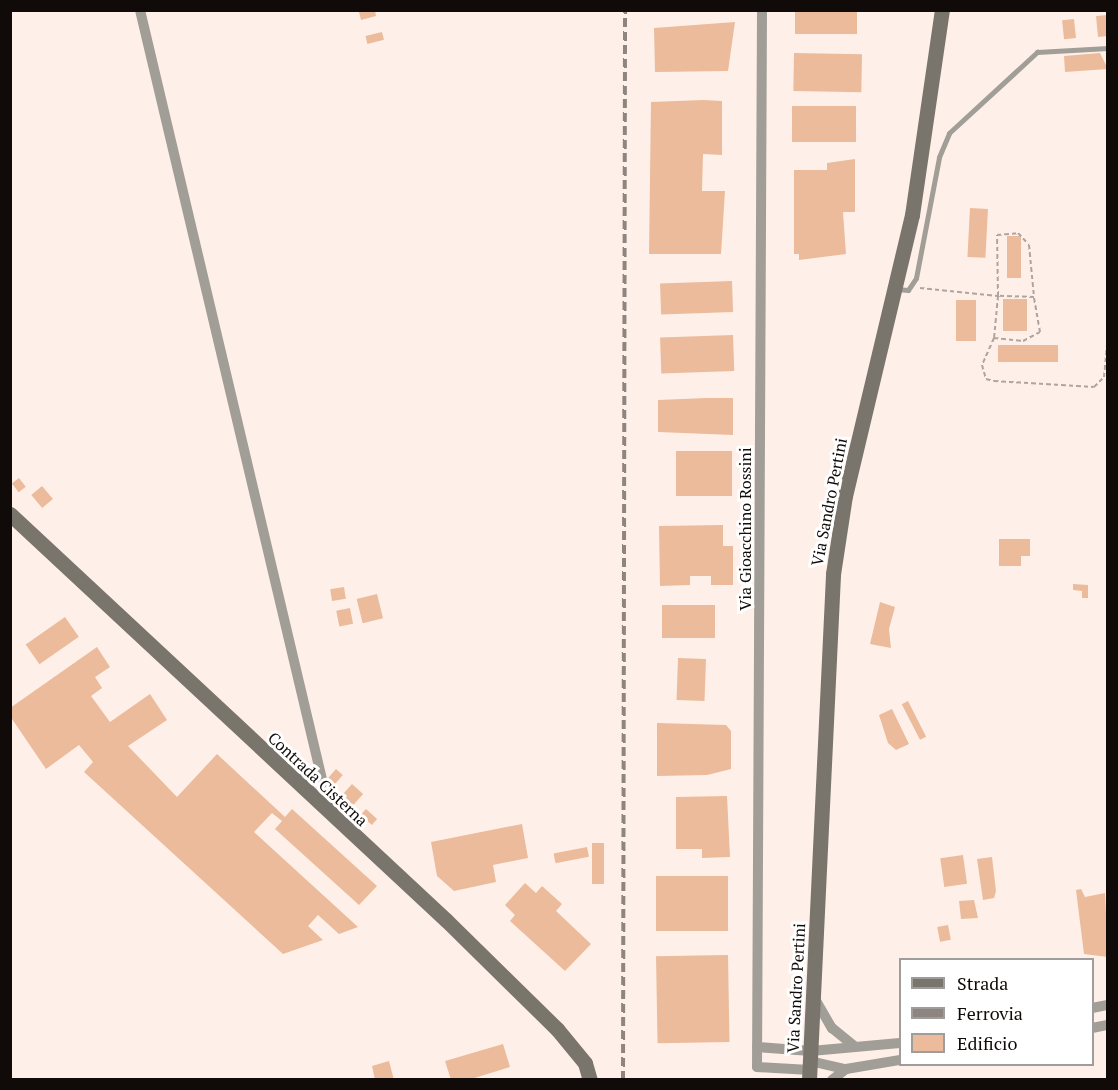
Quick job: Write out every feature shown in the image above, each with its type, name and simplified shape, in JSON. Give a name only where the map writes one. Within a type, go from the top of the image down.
[{"type":"main road","name":"Via Sandro Pertini","points":[[810,1066],[833,574],[845,496],[904,288],[942,10]]},
{"type":"main road","name":"Contrada Cisterna","points":[[10,514],[557,1029],[585,1063],[590,1080]]},
{"type":"street","points":[[140,10],[331,816]]},
{"type":"street","name":"Via Gioacchino Rossini","points":[[762,10],[757,1067],[810,1066]]},
{"type":"street","points":[[814,996],[832,1028],[854,1046]]},
{"type":"street","points":[[810,1066],[854,1046],[899,1043]]},
{"type":"street","points":[[757,1047],[810,1066],[846,1069],[899,1060]]},
{"type":"street","points":[[832,1080],[846,1069]]},
{"type":"lane","points":[[904,288],[949,133],[1037,52],[1107,48]]},
{"type":"path","points":[[994,338],[1023,341],[1040,332],[1029,245],[1010,232],[997,235],[998,296],[994,338],[982,366],[986,379],[1074,389],[1094,387],[1104,377],[1107,334]]},
{"type":"path","points":[[904,288],[1034,297]]},
{"type":"building","points":[[375,10],[376,16],[361,20],[359,12]]},
{"type":"building","points":[[795,10],[857,10],[857,34],[795,34]]},
{"type":"building","points":[[1108,15],[1108,36],[1098,37],[1096,16]]},
{"type":"building","points":[[1074,19],[1076,38],[1064,39],[1062,20]]},
{"type":"building","points":[[735,22],[728,71],[655,72],[654,28]]},
{"type":"building","points":[[382,32],[384,40],[367,44],[366,36]]},
{"type":"building","points":[[794,53],[862,54],[861,92],[793,91]]},
{"type":"building","points":[[1100,53],[1108,69],[1065,72],[1064,56]]},
{"type":"building","points":[[722,101],[722,155],[703,154],[702,191],[725,191],[721,254],[649,254],[651,102]]},
{"type":"building","points":[[792,106],[856,106],[856,142],[792,142]]},
{"type":"building","points":[[855,159],[855,212],[843,212],[846,254],[799,260],[799,254],[794,254],[794,170],[827,170],[827,163]]},
{"type":"building","points":[[970,208],[988,209],[985,258],[967,257]]},
{"type":"building","points":[[1007,236],[1021,236],[1021,278],[1007,278]]},
{"type":"building","points":[[732,281],[733,312],[661,314],[660,284]]},
{"type":"building","points":[[1003,299],[1027,299],[1027,331],[1003,331]]},
{"type":"building","points":[[956,300],[976,300],[976,341],[956,341]]},
{"type":"building","points":[[733,335],[734,371],[661,374],[660,338]]},
{"type":"building","points":[[998,345],[1058,345],[1058,362],[998,362]]},
{"type":"building","points":[[733,398],[733,435],[658,432],[658,400]]},
{"type":"building","points":[[676,451],[732,451],[732,496],[676,496]]},
{"type":"building","points":[[19,478],[26,487],[19,492],[12,484]]},
{"type":"building","points":[[42,486],[53,499],[42,508],[31,495]]},
{"type":"building","points":[[723,525],[723,546],[733,546],[733,585],[711,585],[711,576],[690,576],[690,585],[660,586],[659,526]]},
{"type":"building","points":[[741,532],[748,532],[748,548],[741,548]]},
{"type":"building","points":[[999,539],[1030,539],[1030,556],[1021,556],[1021,566],[999,566]]},
{"type":"building","points":[[1073,584],[1088,585],[1088,598],[1082,598],[1082,591],[1073,590]]},
{"type":"building","points":[[344,587],[346,599],[332,601],[330,589]]},
{"type":"building","points":[[377,594],[383,618],[363,623],[357,599]]},
{"type":"building","points":[[880,602],[895,607],[889,629],[891,648],[870,644]]},
{"type":"building","points":[[662,605],[715,605],[715,638],[662,638]]},
{"type":"building","points":[[350,608],[353,624],[339,626],[336,611]]},
{"type":"building","points":[[65,617],[79,637],[39,664],[26,645]]},
{"type":"building","points":[[97,647],[110,667],[95,677],[102,688],[91,696],[110,722],[150,694],[167,720],[128,746],[177,797],[217,754],[285,817],[292,809],[377,886],[359,905],[275,829],[282,821],[272,813],[254,832],[358,927],[339,934],[318,915],[308,926],[323,940],[283,954],[84,772],[93,762],[79,745],[46,769],[10,716],[10,708]]},
{"type":"building","points":[[678,658],[706,659],[705,701],[677,700]]},
{"type":"building","points":[[908,701],[926,737],[920,740],[902,704]]},
{"type":"building","points":[[892,709],[909,744],[896,750],[888,743],[879,715]]},
{"type":"building","points":[[657,723],[726,725],[731,731],[731,769],[707,775],[657,776]]},
{"type":"building","points":[[336,769],[343,775],[335,784],[328,778]]},
{"type":"building","points":[[352,784],[363,794],[352,807],[341,797]]},
{"type":"building","points":[[727,796],[730,857],[702,858],[702,849],[676,849],[676,797]]},
{"type":"building","points":[[366,809],[377,819],[372,825],[361,815]]},
{"type":"building","points":[[522,824],[528,858],[493,865],[496,882],[454,891],[437,876],[431,842]]},
{"type":"building","points":[[592,843],[604,843],[604,884],[592,884]]},
{"type":"building","points":[[587,847],[589,857],[556,863],[554,853]]},
{"type":"building","points":[[963,855],[967,884],[944,887],[940,858]]},
{"type":"building","points":[[992,857],[996,891],[994,898],[983,900],[977,859]]},
{"type":"building","points":[[656,876],[728,876],[728,931],[656,931]]},
{"type":"building","points":[[525,883],[536,893],[542,886],[562,904],[556,911],[591,944],[565,971],[510,921],[515,915],[505,905]]},
{"type":"building","points":[[1081,889],[1085,897],[1105,893],[1108,957],[1084,954],[1076,890]]},
{"type":"building","points":[[974,900],[978,918],[961,919],[959,901]]},
{"type":"building","points":[[948,925],[951,940],[940,942],[937,927]]},
{"type":"building","points":[[728,955],[730,1042],[658,1043],[656,956]]},
{"type":"building","points":[[503,1044],[510,1067],[468,1080],[451,1080],[445,1061]]},
{"type":"building","points":[[389,1061],[394,1080],[375,1080],[372,1066]]},
{"type":"railway","points":[[623,1080],[625,10]]}]
